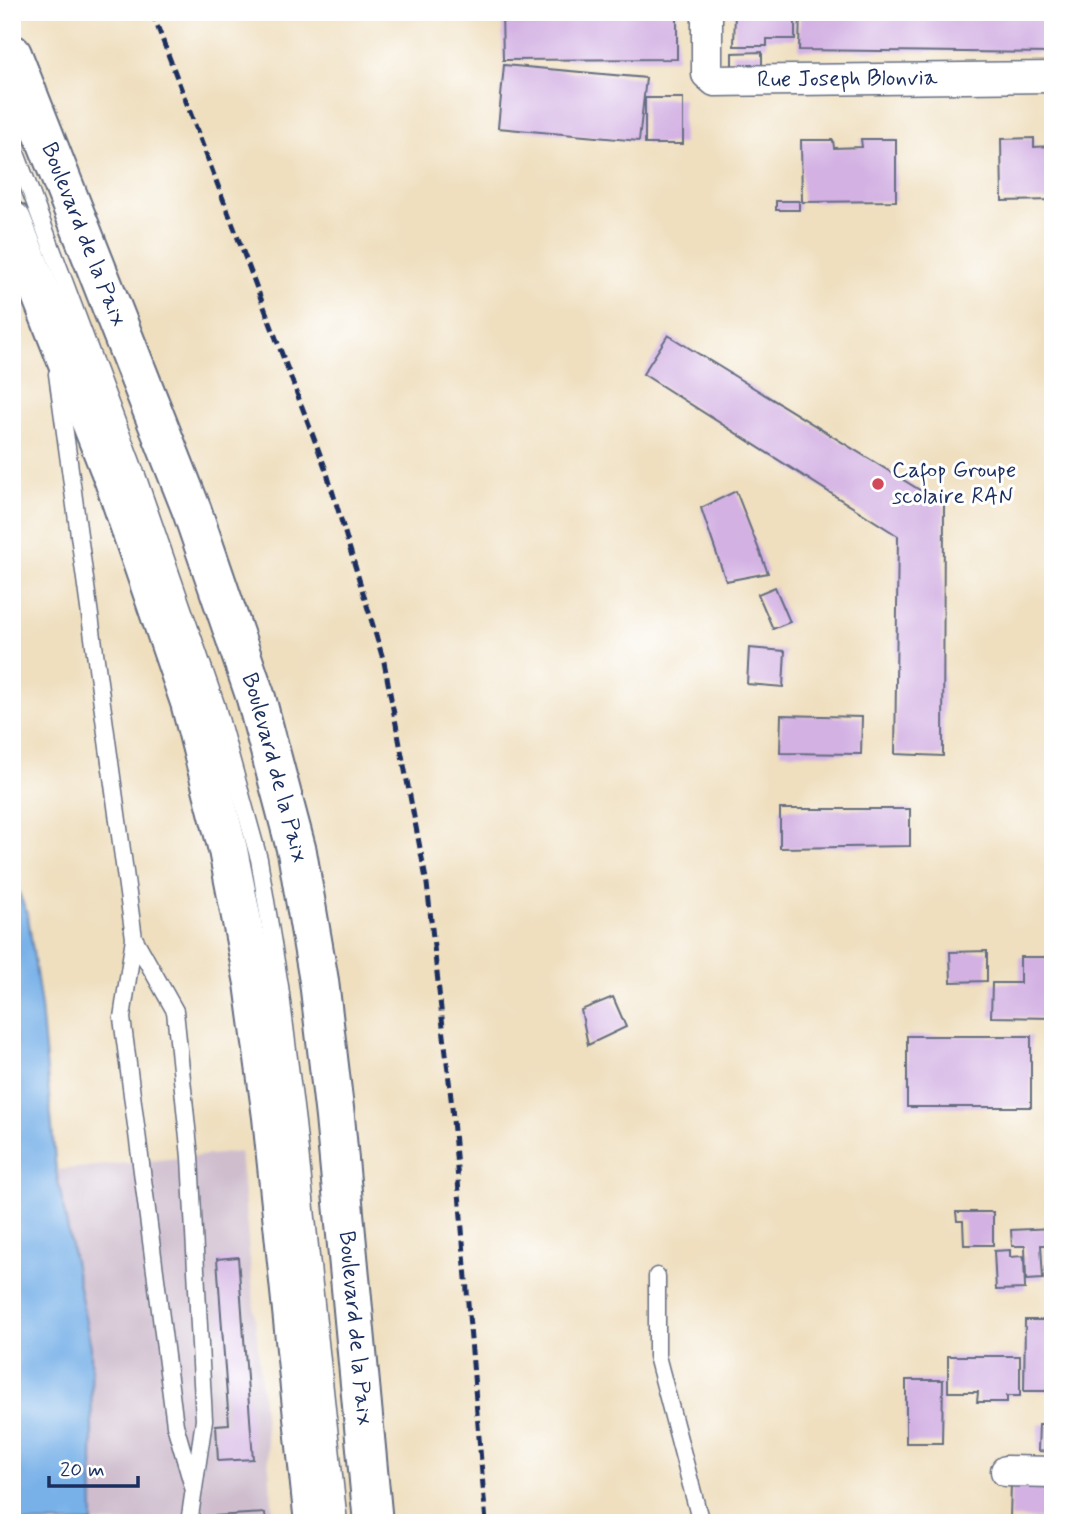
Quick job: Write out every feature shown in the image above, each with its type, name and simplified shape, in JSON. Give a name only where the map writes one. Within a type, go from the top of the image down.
[{"type":"main road","name":"Boulevard de la Paix","points":[[12,54],[192,511],[256,698],[297,852],[319,981],[335,1117],[373,1523]]},
{"type":"main road","points":[[12,221],[114,480],[190,702],[228,850],[254,983],[272,1117],[314,1523]]},
{"type":"street","name":"Rue Joseph Blonvia","points":[[707,12],[707,75],[715,81],[1053,77]]},
{"type":"street","points":[[1006,1471],[1053,1472]]},
{"type":"lane","name":"Boulevard de la Paix","points":[[12,142],[156,528],[216,704],[259,859],[280,986],[295,1109],[339,1523]]},
{"type":"lane","points":[[49,319],[134,938],[122,1018],[175,1425],[193,1487]]},
{"type":"lane","points":[[134,938],[175,1011],[190,1157],[204,1420],[189,1523]]},
{"type":"lane","points":[[657,1276],[657,1356],[701,1523]]},
{"type":"shaded area","points":[[240,1152],[274,1523],[93,1523],[91,1347],[56,1170]]},
{"type":"water","points":[[12,875],[28,916],[41,1007],[56,1170],[91,1347],[93,1523],[12,1523]]},
{"type":"building","points":[[502,12],[677,12],[677,59],[503,60]]},
{"type":"building","points":[[735,12],[795,12],[795,39],[767,39],[767,46],[734,46]]},
{"type":"building","points":[[800,12],[1053,12],[1053,53],[799,50]]},
{"type":"building","points":[[762,52],[762,67],[732,67],[732,53]]},
{"type":"building","points":[[504,65],[646,78],[639,141],[498,128]]},
{"type":"building","points":[[645,98],[683,98],[683,144],[645,144]]},
{"type":"building","points":[[1034,138],[1034,147],[1053,146],[1053,200],[1002,201],[1001,139]]},
{"type":"building","points":[[861,139],[896,139],[896,201],[802,202],[801,140],[833,140],[834,148],[862,147]]},
{"type":"building","points":[[776,201],[799,201],[799,210],[776,210]]},
{"type":"building","points":[[668,335],[944,505],[943,756],[895,754],[898,536],[643,374]]},
{"type":"building","points":[[736,491],[768,573],[726,581],[701,508]]},
{"type":"building","points":[[775,587],[790,622],[773,629],[758,594]]},
{"type":"building","points":[[749,648],[785,651],[783,687],[747,684]]},
{"type":"building","points":[[781,715],[862,717],[861,754],[780,753]]},
{"type":"building","points":[[780,809],[910,809],[910,846],[780,848]]},
{"type":"building","points":[[987,951],[987,981],[951,982],[950,952]]},
{"type":"building","points":[[1020,957],[1053,957],[1053,1018],[991,1017],[992,983],[1020,983]]},
{"type":"building","points":[[613,997],[626,1027],[588,1045],[581,1010]]},
{"type":"building","points":[[907,1036],[1031,1036],[1031,1107],[907,1107]]},
{"type":"building","points":[[956,1212],[993,1212],[993,1245],[964,1245],[963,1221],[957,1221]]},
{"type":"building","points":[[1053,1228],[1053,1245],[1041,1245],[1043,1279],[1026,1280],[1025,1246],[1012,1246],[1011,1230]]},
{"type":"building","points":[[1047,1247],[1053,1247],[1053,1265],[1048,1265]]},
{"type":"building","points":[[1010,1250],[1010,1257],[1024,1256],[1025,1289],[996,1290],[994,1251]]},
{"type":"building","points":[[238,1257],[253,1459],[218,1461],[216,1425],[229,1424],[217,1259]]},
{"type":"building","points":[[1025,1320],[1053,1320],[1053,1391],[1024,1391]]},
{"type":"building","points":[[948,1356],[1020,1356],[1020,1396],[1007,1396],[1007,1402],[977,1402],[978,1392],[948,1392]]},
{"type":"building","points":[[906,1380],[943,1380],[942,1443],[906,1443]]},
{"type":"building","points":[[1039,1424],[1053,1424],[1053,1452],[1038,1451]]},
{"type":"building","points":[[1011,1482],[1053,1484],[1052,1519],[1010,1518]]},
{"type":"building","points":[[265,1513],[266,1523],[216,1523],[215,1516]]},
{"type":"railway","points":[[152,12],[326,470],[384,662],[427,884],[452,1107],[486,1523]]},
{"type":"place","name":"Cafop Groupe scolaire RAN","points":[[878,484]]}]
